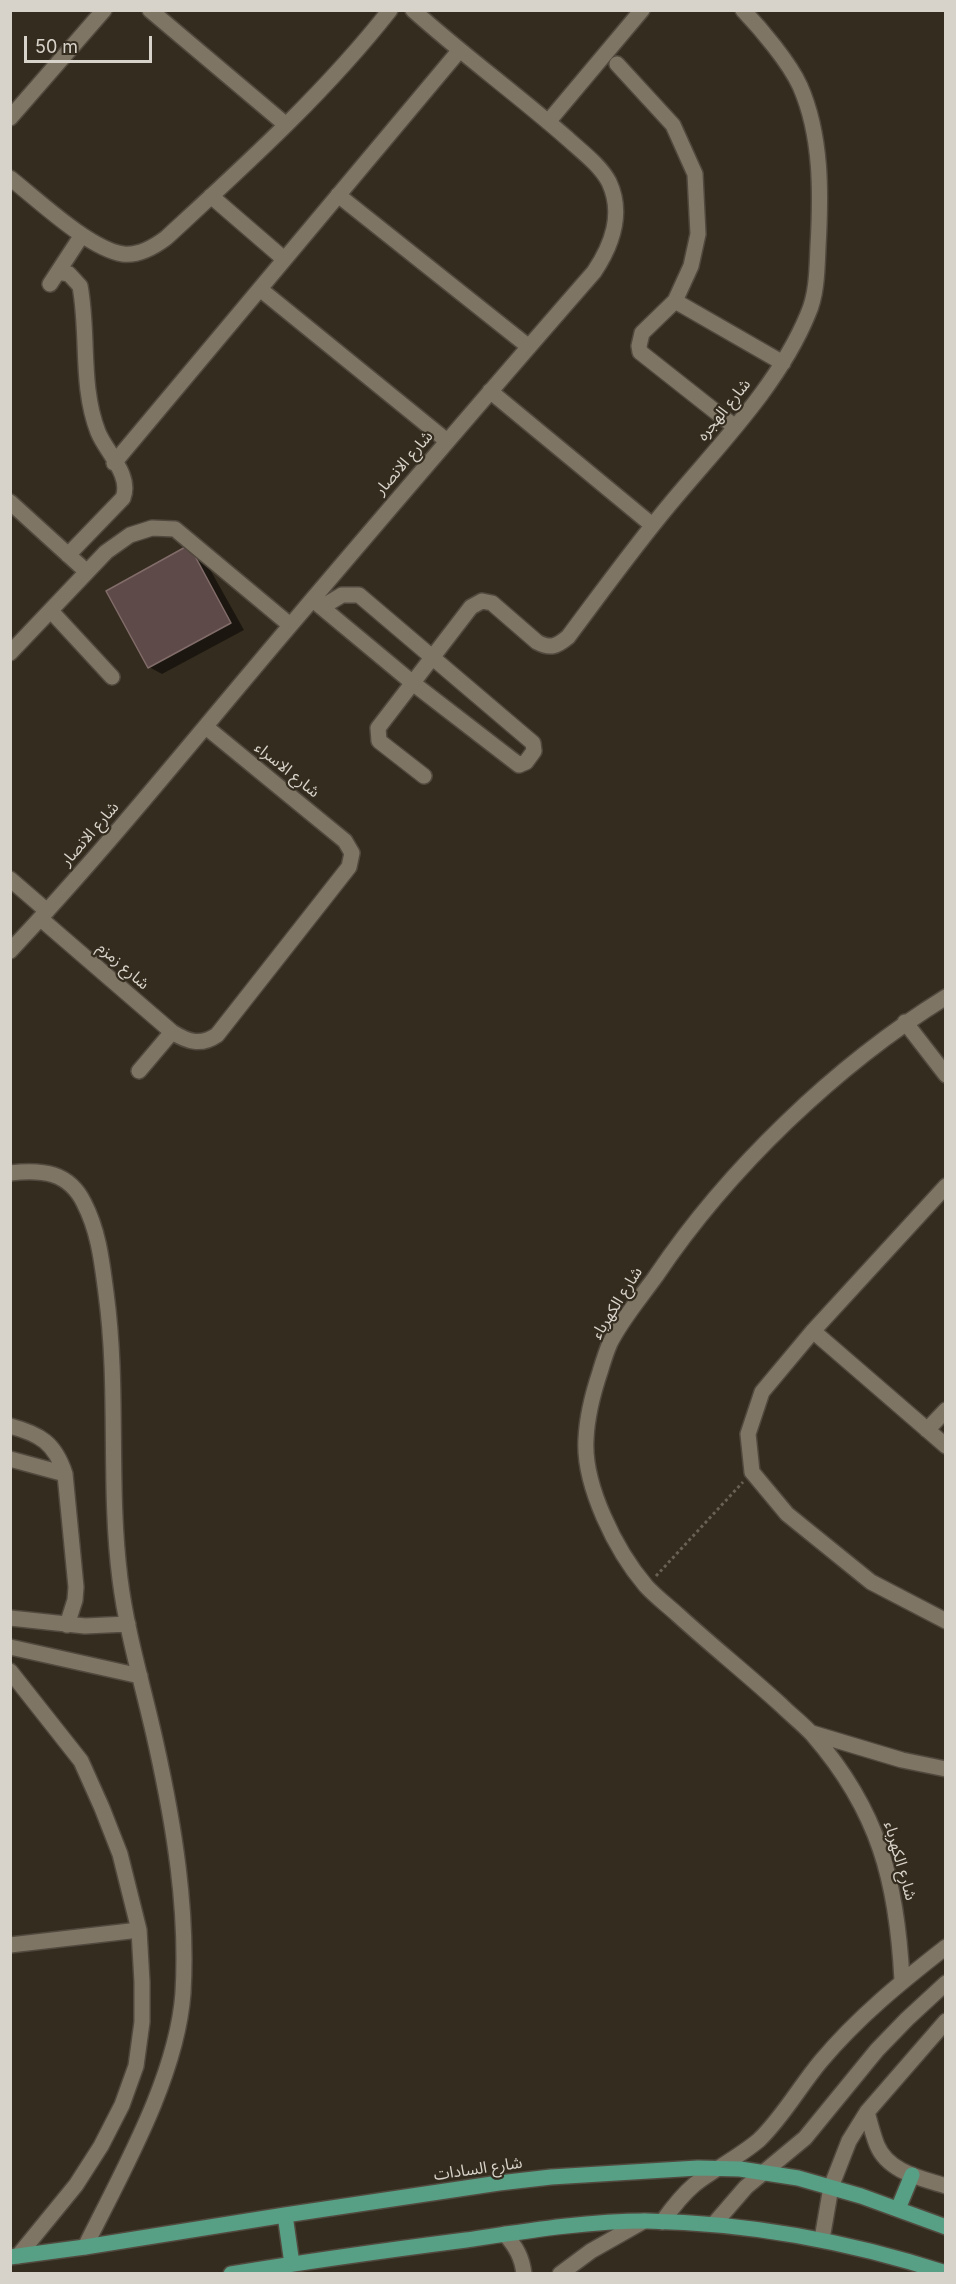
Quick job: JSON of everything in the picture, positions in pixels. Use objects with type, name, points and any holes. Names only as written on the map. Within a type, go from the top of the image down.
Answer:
[{"type":"main road","name":"شارع السادات","points":[[14,2256],[551,2177],[721,2168],[764,2172],[831,2187],[945,2227]]},
{"type":"main road","points":[[898,2209],[912,2175]]},
{"type":"main road","points":[[285,2215],[292,2264]]},
{"type":"main road","points":[[231,2274],[560,2226],[644,2221],[714,2224],[822,2239],[864,2248],[945,2273]]},
{"type":"street","points":[[10,118],[104,10]]},
{"type":"street","points":[[150,10],[285,124]]},
{"type":"street","points":[[10,178],[82,235],[108,249],[123,254],[152,248],[211,196],[348,62],[390,10]]},
{"type":"street","name":"شارع الانصار","points":[[10,951],[206,728],[290,625],[317,603],[447,441],[594,272],[605,256],[613,237],[616,219],[612,192],[600,168],[413,10]]},
{"type":"street","name":"شارع الهجره","points":[[431,657],[471,607],[482,602],[492,603],[537,642],[546,647],[558,645],[568,638],[652,525],[735,427],[783,363],[809,313],[817,278],[819,173],[813,129],[800,86],[778,52],[743,10]]},
{"type":"street","points":[[548,122],[636,12]]},
{"type":"street","points":[[114,462],[459,51]]},
{"type":"street","points":[[617,64],[673,125],[695,174],[699,234],[691,266],[675,301],[642,333],[640,352],[735,427]]},
{"type":"street","points":[[338,195],[529,347]]},
{"type":"street","points":[[211,196],[284,260]]},
{"type":"street","points":[[68,555],[123,498],[125,485],[123,477],[98,432],[89,403],[80,286],[69,274],[54,278],[82,235]]},
{"type":"street","points":[[260,289],[447,441]]},
{"type":"street","points":[[675,301],[783,363]]},
{"type":"street","points":[[490,391],[652,525]]},
{"type":"street","points":[[10,502],[87,572]]},
{"type":"street","points":[[10,653],[106,552],[130,535],[152,528],[175,530],[290,625]]},
{"type":"street","points":[[342,595],[359,595],[533,743],[534,751],[526,762],[519,765],[414,684],[317,603],[342,595]]},
{"type":"street","points":[[51,611],[112,676]]},
{"type":"street","points":[[424,776],[380,741],[378,728],[414,684],[431,657]]},
{"type":"street","name":"شارع الاسراء","points":[[178,1035],[198,1042],[209,1041],[217,1035],[349,867],[352,853],[345,841],[206,728]]},
{"type":"street","name":"شارع زمزم","points":[[10,879],[44,915],[178,1035]]},
{"type":"street","name":"شارع الكهرباء","points":[[903,1980],[900,1935],[892,1888],[873,1826],[851,1787],[812,1733],[646,1586],[623,1555],[601,1514],[589,1470],[585,1441],[592,1393],[610,1343],[669,1256],[716,1198],[759,1150],[828,1084],[905,1022],[945,997]]},
{"type":"street","points":[[905,1022],[945,1075]]},
{"type":"street","points":[[139,1071],[178,1035]]},
{"type":"street","points":[[10,1173],[45,1171],[59,1176],[72,1185],[83,1201],[94,1226],[109,1313],[120,1579],[128,1624],[157,1746],[179,1867],[183,1916],[183,1994],[179,2022],[161,2083],[139,2136],[85,2247]]},
{"type":"street","points":[[945,1186],[813,1331],[762,1392],[748,1434],[752,1472],[788,1514],[871,1582],[945,1621]]},
{"type":"street","points":[[813,1331],[945,1446]]},
{"type":"street","points":[[927,1430],[945,1410]]},
{"type":"street","points":[[10,1426],[29,1431],[42,1438],[60,1460],[65,1474],[76,1587],[74,1606],[67,1625]]},
{"type":"street","points":[[10,1459],[65,1474]]},
{"type":"street","points":[[10,1618],[67,1625],[128,1624]]},
{"type":"street","points":[[10,1647],[140,1676]]},
{"type":"street","points":[[10,1671],[81,1761],[120,1854],[139,1930],[142,2022],[136,2066],[122,2105],[101,2146],[76,2185],[14,2256]]},
{"type":"street","name":"شارع الكهرباء","points":[[812,1733],[902,1760],[945,1769]]},
{"type":"street","points":[[10,1945],[139,1930]]},
{"type":"street","points":[[662,2222],[671,2208],[688,2191],[742,2154],[760,2138],[841,2039],[903,1980],[945,1947]]},
{"type":"street","points":[[714,2224],[734,2199],[805,2138],[878,2050],[945,1983]]},
{"type":"street","points":[[822,2239],[831,2187],[845,2148],[867,2112],[945,2021]]},
{"type":"street","points":[[867,2112],[878,2147],[890,2163],[912,2175],[945,2186]]},
{"type":"street","points":[[560,2274],[591,2251],[644,2221]]},
{"type":"street","points":[[505,2234],[516,2246],[524,2274]]},
{"type":"path","points":[[646,1586],[752,1472]]},
{"type":"building","points":[[189,545],[231,623],[148,668],[106,591]]}]
